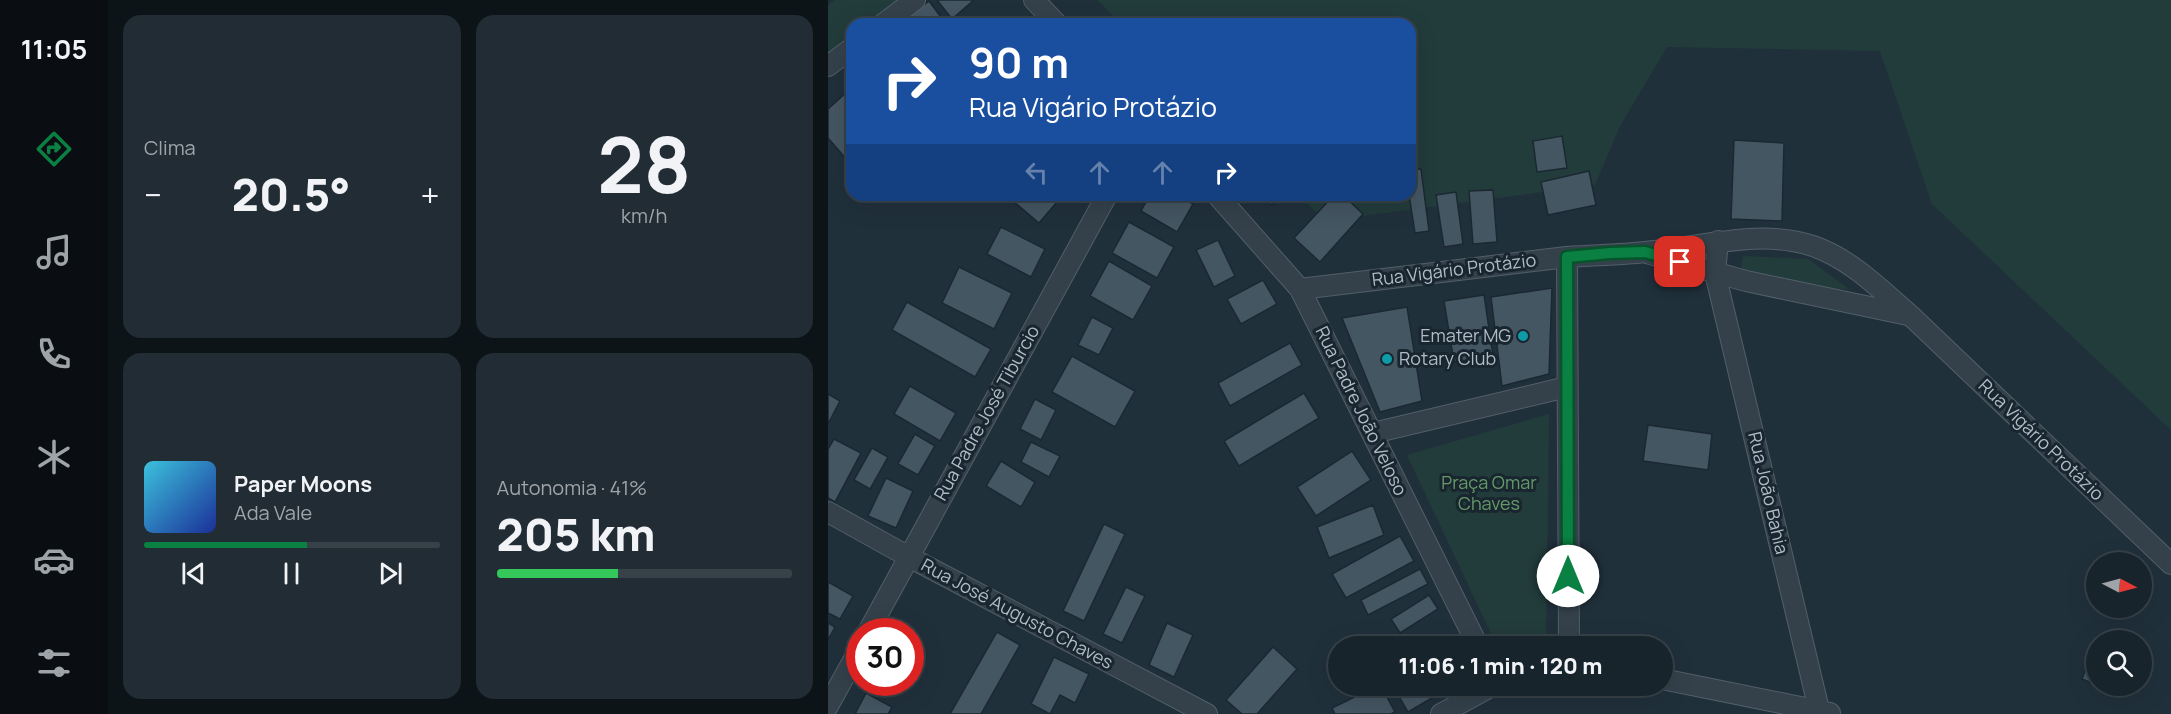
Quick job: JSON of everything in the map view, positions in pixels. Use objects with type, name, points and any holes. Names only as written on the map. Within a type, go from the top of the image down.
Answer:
[{"type":"street","points":[[891,18],[915,0]]},
{"type":"street","points":[[1034,0],[1052,18]]},
{"type":"street","points":[[828,66],[846,52]]},
{"type":"street","name":"Rua Padre José Tiburcio","points":[[876,618],[1104,201]]},
{"type":"street","name":"Rua Padre João Veloso","points":[[1222,201],[1300,289],[1473,636]]},
{"type":"street","name":"Rua Vigário Protázio","points":[[1300,289],[1567,257],[1645,252],[1718,241],[1779,240],[1813,246],[1844,262],[1870,280],[1910,315],[2171,564]]},
{"type":"street","name":"Rua João Bahia","points":[[1718,241],[1715,273],[1824,713]]},
{"type":"street","name":"Rua Vigário Protázio","points":[[1645,252],[1715,273],[1910,315]]},
{"type":"street","points":[[1567,257],[1569,636]]},
{"type":"street","points":[[1373,433],[1567,387]]},
{"type":"street","name":"Rua José Augusto Chaves","points":[[828,512],[1207,714]]},
{"type":"street","points":[[828,706],[846,673]]},
{"type":"street","points":[[1673,681],[1824,713]]},
{"type":"street","points":[[1441,714],[1474,696]]},
{"type":"green space","points":[[835,0],[898,0],[875,18],[846,18],[846,40],[828,54],[828,5]]},
{"type":"green space","points":[[1097,0],[2171,0],[2171,430],[1932,204],[1880,51],[1667,47],[1620,126],[1595,185],[1325,221],[1304,201],[1416,201],[1416,18],[1116,18]]},
{"type":"green space","points":[[1743,256],[1808,259],[1850,290],[1807,286],[1740,272]]},
{"type":"green space","name":"Praça Omar Chaves","points":[[1549,414],[1546,636],[1492,636],[1407,455]]},
{"type":"building","points":[[937,0],[974,0],[953,18]]},
{"type":"building","points":[[929,1],[942,18],[907,18]]},
{"type":"building","points":[[846,93],[846,159],[828,138],[828,109]]},
{"type":"building","points":[[1562,136],[1567,168],[1537,172],[1533,141]]},
{"type":"building","points":[[1734,140],[1784,143],[1782,221],[1731,219]]},
{"type":"building","points":[[1416,169],[1421,169],[1429,231],[1415,233],[1410,201],[1416,201]]},
{"type":"building","points":[[1589,171],[1596,205],[1548,215],[1541,182]]},
{"type":"building","points":[[1493,190],[1497,242],[1473,244],[1469,191]]},
{"type":"building","points":[[1456,192],[1463,244],[1444,247],[1436,195]]},
{"type":"building","points":[[1013,201],[1058,201],[1039,223]]},
{"type":"building","points":[[1147,201],[1188,201],[1193,204],[1177,232],[1141,211]]},
{"type":"building","points":[[1328,201],[1349,201],[1363,214],[1320,262],[1294,238]]},
{"type":"building","points":[[1129,222],[1174,247],[1157,278],[1112,253]]},
{"type":"building","points":[[1001,227],[1045,249],[1031,277],[987,254]]},
{"type":"building","points":[[1218,240],[1235,276],[1214,287],[1196,250]]},
{"type":"building","points":[[1109,261],[1152,286],[1133,320],[1090,296]]},
{"type":"building","points":[[959,267],[1012,293],[994,329],[942,303]]},
{"type":"building","points":[[1263,280],[1277,304],[1241,324],[1227,299]]},
{"type":"building","name":"Emater MG","points":[[1552,288],[1549,374],[1502,386],[1491,297]]},
{"type":"building","points":[[1484,295],[1493,356],[1454,362],[1444,301]]},
{"type":"building","points":[[907,302],[991,349],[975,377],[892,330]]},
{"type":"building","name":"Rotary Club","points":[[1407,307],[1422,401],[1380,412],[1342,318]]},
{"type":"building","points":[[1092,317],[1113,328],[1099,355],[1078,345]]},
{"type":"building","points":[[1290,343],[1302,365],[1230,406],[1218,383]]},
{"type":"building","points":[[1072,356],[1135,391],[1115,427],[1052,392]]},
{"type":"building","points":[[910,386],[956,413],[940,441],[894,414]]},
{"type":"building","points":[[1304,393],[1319,418],[1239,466],[1224,441]]},
{"type":"building","points":[[828,394],[840,401],[828,424]]},
{"type":"building","points":[[1035,399],[1056,410],[1041,440],[1020,429]]},
{"type":"building","points":[[1648,425],[1712,434],[1708,470],[1643,461]]},
{"type":"building","points":[[915,434],[935,446],[918,475],[898,464]]},
{"type":"building","points":[[834,439],[861,453],[835,502],[828,498],[828,449]]},
{"type":"building","points":[[1031,442],[1060,456],[1049,477],[1021,462]]},
{"type":"building","points":[[872,448],[888,457],[870,489],[854,480]]},
{"type":"building","points":[[1352,451],[1371,480],[1316,516],[1297,487]]},
{"type":"building","points":[[1001,461],[1035,482],[1021,507],[986,486]]},
{"type":"building","points":[[886,478],[913,491],[896,528],[868,516]]},
{"type":"building","points":[[1373,505],[1384,535],[1329,558],[1317,527]]},
{"type":"building","points":[[1104,524],[1125,534],[1084,621],[1063,611]]},
{"type":"building","points":[[1400,536],[1414,561],[1346,598],[1332,574]]},
{"type":"building","points":[[1420,569],[1428,584],[1368,615],[1361,600]]},
{"type":"building","points":[[828,582],[853,596],[840,619],[828,613]]},
{"type":"building","points":[[1126,587],[1145,596],[1122,643],[1103,634]]},
{"type":"building","points":[[1429,595],[1438,609],[1400,633],[1391,619]]},
{"type":"building","points":[[828,623],[835,627],[828,640]]},
{"type":"building","points":[[1167,623],[1193,635],[1174,677],[1149,665]]},
{"type":"building","points":[[997,632],[1020,645],[981,714],[950,714]]},
{"type":"building","points":[[1273,647],[1297,669],[1257,714],[1242,714],[1226,700]]},
{"type":"building","points":[[1054,657],[1089,674],[1075,703],[1060,695],[1050,714],[1031,704]]},
{"type":"building","points":[[2086,669],[2086,681],[2082,679]]},
{"type":"building","points":[[864,696],[872,696],[892,707],[888,714],[855,714]]},
{"type":"building","points":[[1357,696],[1386,696],[1395,712],[1391,714],[1335,714],[1332,708]]},
{"type":"building","points":[[1399,696],[1435,696],[1408,712]]},
{"type":"place","name":"Emater MG","points":[[1523,336]]},
{"type":"place","name":"Rotary Club","points":[[1387,359]]},
{"type":"route","points":[[1568,576],[1567,257],[1645,252],[1680,262]]}]
